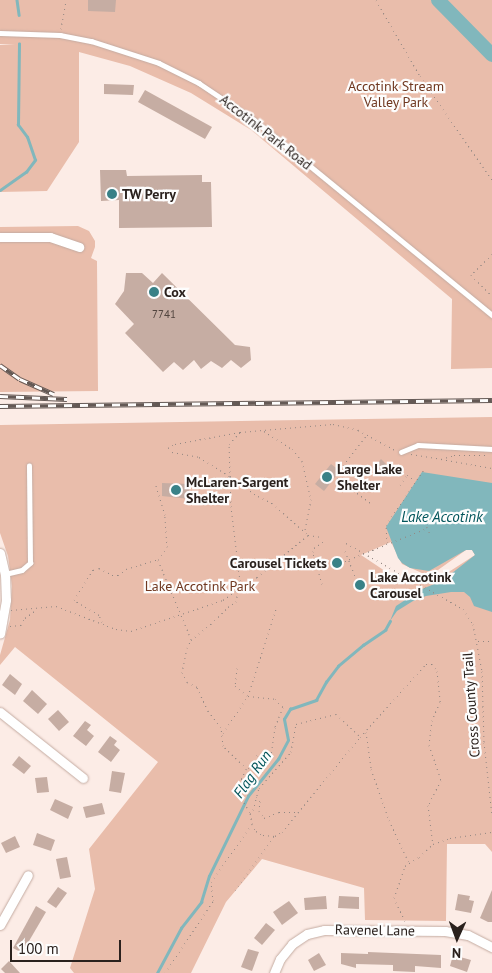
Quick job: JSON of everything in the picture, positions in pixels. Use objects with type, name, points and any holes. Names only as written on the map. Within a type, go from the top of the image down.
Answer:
[{"type":"street","points":[[0,238],[50,237],[79,247]]},
{"type":"street","points":[[0,553],[5,574],[5,609],[1,630]]},
{"type":"street","points":[[0,712],[82,778]]},
{"type":"street","points":[[0,925],[28,875]]},
{"type":"street","name":"Ravenel Lane","points":[[274,973],[280,959],[292,944],[316,931],[461,933],[476,937],[492,947]]},
{"type":"lane","name":"Accotink Park Road","points":[[0,33],[60,35],[99,44],[159,63],[217,94],[254,120],[492,315]]},
{"type":"lane","points":[[401,452],[418,445],[492,449]]},
{"type":"lane","points":[[5,574],[22,570],[30,563],[29,466]]},
{"type":"path","points":[[60,35],[66,0]]},
{"type":"path","points":[[376,0],[420,76],[492,180]]},
{"type":"path","points":[[492,254],[471,275],[492,296]]},
{"type":"path","points":[[168,448],[175,444],[240,432],[333,424],[358,430],[401,452]]},
{"type":"path","points":[[264,431],[292,449],[302,461],[311,499],[305,532]]},
{"type":"path","points":[[240,432],[229,444],[239,589],[236,602],[191,640],[187,648],[182,674],[187,682],[197,687],[201,693],[202,700],[221,727],[223,746],[247,768]]},
{"type":"path","points":[[340,469],[367,435]]},
{"type":"path","points":[[172,452],[199,457],[286,513],[308,535],[322,537]]},
{"type":"path","points":[[409,454],[492,468]]},
{"type":"path","points":[[441,459],[454,455],[492,456]]},
{"type":"path","points":[[387,544],[386,525],[425,468]]},
{"type":"path","points":[[400,486],[407,475],[416,481]]},
{"type":"path","points":[[337,478],[372,504]]},
{"type":"path","points":[[102,622],[99,615],[74,600],[92,570],[99,568],[112,575],[118,575],[126,569],[158,559],[166,547],[167,538],[165,515],[155,483]]},
{"type":"path","points":[[421,513],[430,534]]},
{"type":"path","points":[[340,563],[427,528]]},
{"type":"path","points":[[1,630],[21,625],[26,618],[44,606],[56,606],[102,622],[116,629],[132,631],[181,616],[212,604],[239,589],[308,535]]},
{"type":"path","points":[[322,584],[313,552],[314,548],[323,542]]},
{"type":"path","name":"Cross County Trail","points":[[346,543],[362,554],[463,609],[472,624],[482,671],[484,742],[492,816]]},
{"type":"path","points":[[345,551],[356,578]]},
{"type":"path","points":[[158,559],[191,640]]},
{"type":"path","points":[[5,609],[37,609]]},
{"type":"path","points":[[222,734],[248,696],[276,609]]},
{"type":"path","points":[[477,641],[492,641]]},
{"type":"path","points":[[235,890],[275,836],[282,832],[360,737],[426,664],[432,664],[437,671],[440,702],[432,720],[429,745],[441,780],[428,805],[433,844]]},
{"type":"path","points":[[237,668],[235,686],[248,696],[275,699],[283,707],[275,727],[271,754],[257,755],[254,766],[247,768],[238,786],[239,794],[247,804],[252,824],[256,831],[263,835],[275,836]]},
{"type":"path","points":[[250,812],[253,810],[259,788],[292,752],[296,724],[336,714],[360,737]]},
{"type":"path","points":[[366,732],[371,769],[389,820],[410,864]]},
{"type":"path","points":[[256,796],[260,801],[259,812],[264,818],[279,812],[299,812]]},
{"type":"path","points":[[165,973],[213,901],[211,882],[252,824]]},
{"type":"path","points":[[407,931],[406,922],[394,898],[405,866],[410,864],[433,844],[450,838],[492,832]]},
{"type":"green space","name":"Accotink Stream Valley Park","points":[[0,0],[492,0],[492,368],[451,369],[452,299],[251,130],[191,93],[130,66],[79,52],[79,142],[47,191],[0,192],[0,45],[15,44],[0,44]]},
{"type":"green space","points":[[78,226],[89,231],[95,241],[91,258],[97,261],[98,391],[0,392],[0,227]]},
{"type":"green space","name":"Lake Accotink Park","points":[[492,417],[492,852],[485,844],[447,844],[446,921],[365,920],[364,888],[262,859],[226,902],[191,973],[74,973],[70,968],[95,889],[89,849],[158,762],[15,647],[0,665],[0,655],[10,620],[12,586],[8,556],[0,533],[0,425]],"holes":[[[391,542],[402,564],[424,574],[438,570],[466,550],[472,550],[475,555],[444,575],[431,579],[416,579],[409,583],[385,571],[361,555]]]},
{"type":"water","name":"Lake Accotink","points":[[422,472],[492,483],[492,612],[474,606],[470,597],[464,592],[451,592],[426,596],[413,601],[397,611],[390,621],[396,606],[422,589],[442,581],[475,555],[472,550],[466,550],[429,571],[410,568],[398,558],[386,527]]},
{"type":"building","points":[[88,0],[116,0],[115,12],[88,11]]},
{"type":"building","points":[[104,84],[134,85],[133,95],[104,94]]},
{"type":"building","points":[[145,90],[212,127],[205,139],[138,102]]},
{"type":"building","points":[[100,170],[126,170],[127,176],[202,175],[202,182],[211,182],[212,227],[119,228],[119,200],[101,201]]},
{"type":"building","points":[[126,273],[142,273],[153,283],[162,273],[235,345],[250,347],[251,360],[241,368],[231,360],[222,368],[211,361],[201,369],[194,360],[183,370],[174,362],[163,372],[125,333],[134,324],[115,304],[124,291]]},
{"type":"building","points":[[381,459],[389,467],[383,473],[376,465]]},
{"type":"building","name":"Large Lake Shelter","points":[[331,464],[340,471],[324,491],[315,484]]},
{"type":"building","name":"McLaren-Sargent Shelter","points":[[162,483],[190,484],[189,499],[162,496]]},
{"type":"building","points":[[10,674],[22,684],[15,695],[2,685]]},
{"type":"building","points":[[32,690],[47,704],[38,714],[23,701]]},
{"type":"building","points":[[58,710],[69,722],[59,731],[48,719]]},
{"type":"building","points":[[85,721],[91,725],[87,730],[94,736],[86,746],[73,736]]},
{"type":"building","points":[[110,736],[117,741],[114,745],[120,750],[111,762],[98,752]]},
{"type":"building","points":[[19,756],[31,766],[24,774],[12,765]]},
{"type":"building","points":[[112,771],[125,773],[121,793],[109,791]]},
{"type":"building","points":[[47,777],[49,792],[37,793],[35,778]]},
{"type":"building","points":[[55,799],[73,807],[68,819],[50,810]]},
{"type":"building","points":[[102,803],[105,814],[86,818],[83,807]]},
{"type":"building","points":[[37,833],[55,840],[51,851],[33,845]]},
{"type":"building","points":[[15,836],[20,847],[6,853],[1,843]]},
{"type":"building","points":[[67,857],[71,877],[60,879],[56,859]]},
{"type":"building","points":[[58,887],[67,893],[56,908],[47,902]]},
{"type":"building","points":[[492,890],[492,922],[488,922],[480,918]]},
{"type":"building","points":[[458,894],[470,896],[469,900],[474,901],[471,913],[455,910]]},
{"type":"building","points":[[326,896],[327,909],[305,910],[304,898]]},
{"type":"building","points":[[339,896],[359,897],[359,909],[338,908]]},
{"type":"building","points":[[289,901],[298,913],[282,925],[273,912]]},
{"type":"building","points":[[36,906],[46,912],[22,953],[13,948]]},
{"type":"building","points":[[266,923],[275,930],[262,945],[254,938]]},
{"type":"building","points":[[248,949],[259,952],[252,971],[241,967]]},
{"type":"building","points":[[368,952],[441,955],[441,968],[415,966],[415,972],[393,971],[393,965],[356,964],[356,968],[341,964],[341,953],[368,954]]},
{"type":"building","points":[[319,953],[326,965],[314,971],[308,960]]},
{"type":"building","points":[[453,955],[471,960],[467,972],[450,966]]},
{"type":"building","points":[[9,961],[20,973],[5,973],[1,969]]},
{"type":"waterway","points":[[17,0],[19,15]]},
{"type":"waterway","points":[[438,0],[492,55]]},
{"type":"waterway","points":[[0,190],[26,172],[35,160],[27,137],[18,125],[19,44]]},
{"type":"waterway","name":"Flag Run","points":[[157,973],[181,928],[201,902],[209,876],[248,796],[278,759],[288,740],[284,719],[290,709],[316,700],[338,666],[385,630],[390,621]]},
{"type":"railway","points":[[0,365],[20,379],[54,394]]},
{"type":"railway","points":[[0,396],[67,399]]},
{"type":"railway","points":[[0,406],[492,400]]},
{"type":"place","name":"TW Perry","points":[[112,194]]},
{"type":"place","name":"Cox","points":[[154,292]]},
{"type":"place","name":"Large Lake Shelter","points":[[327,477]]},
{"type":"place","name":"McLaren-Sargent Shelter","points":[[176,490]]},
{"type":"place","name":"Carousel Tickets","points":[[337,563]]},
{"type":"place","name":"Lake Accotink Carousel","points":[[360,585]]}]
